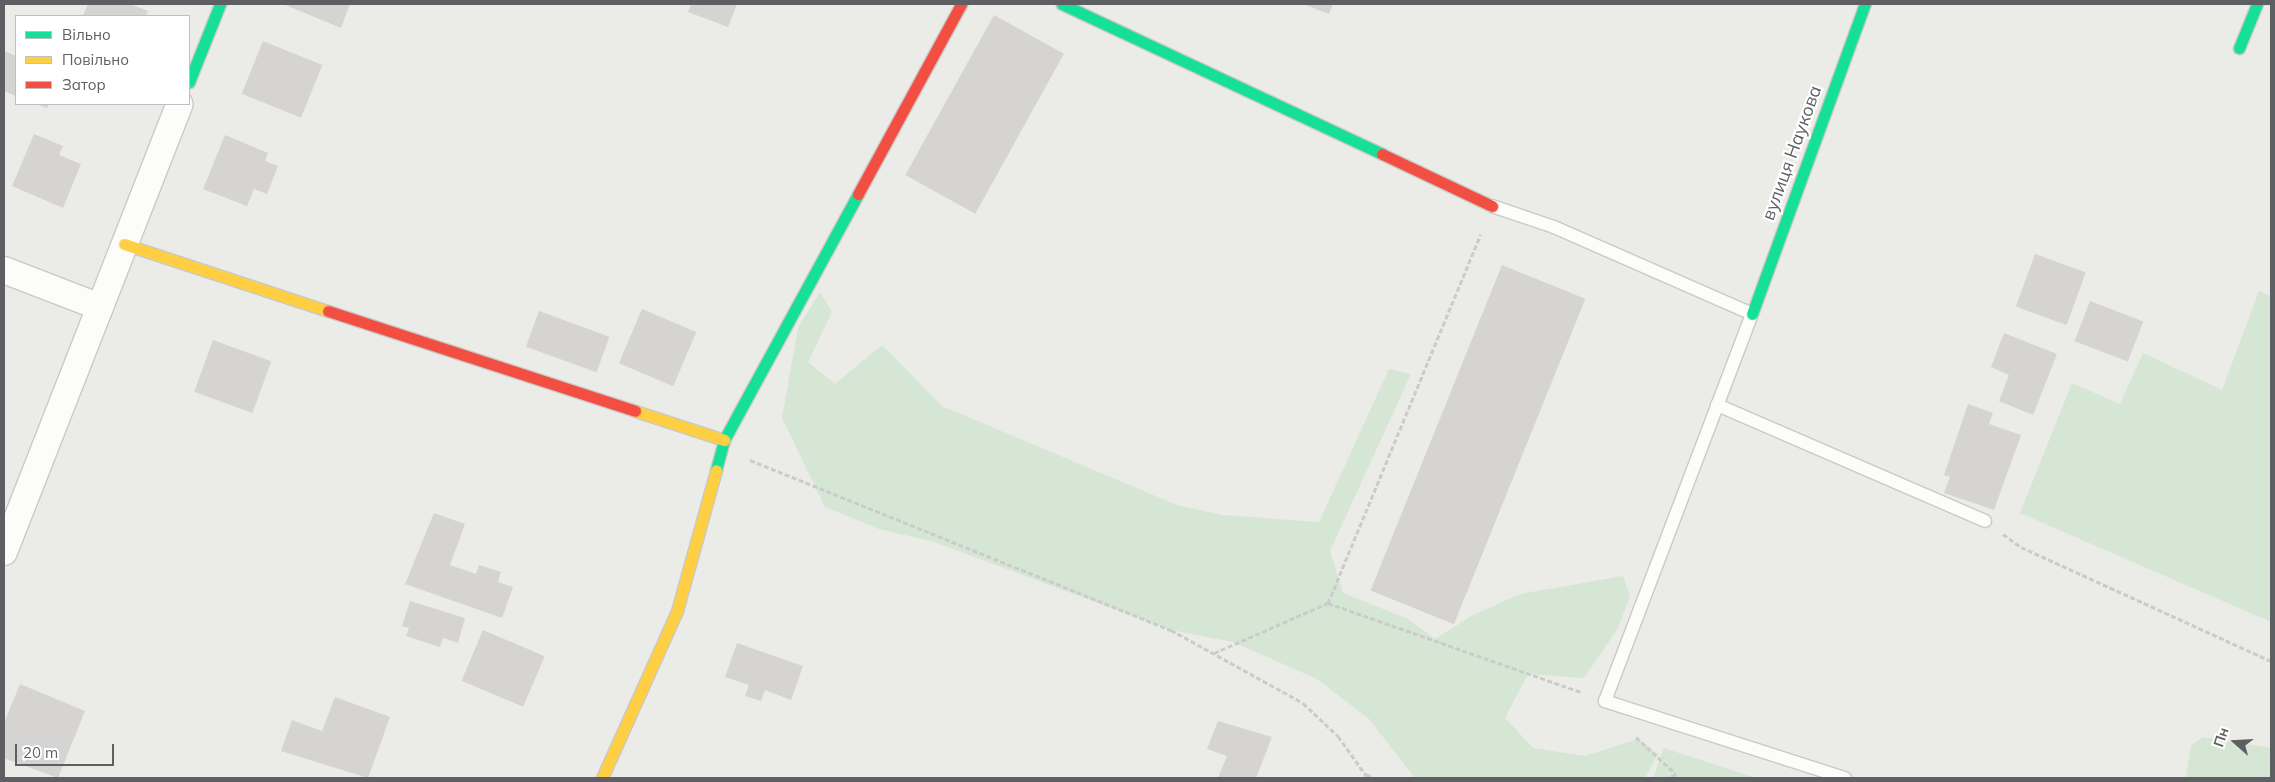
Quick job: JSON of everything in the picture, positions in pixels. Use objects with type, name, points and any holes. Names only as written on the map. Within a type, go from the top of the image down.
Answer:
[{"type":"street","points":[[190,79],[220,4]]},
{"type":"street","points":[[602,778],[677,611],[724,440],[961,4]]},
{"type":"street","points":[[1062,4],[1492,206]]},
{"type":"street","name":"вулиця Наукова","points":[[1752,314],[1865,4]]},
{"type":"street","points":[[2239,48],[2257,4]]},
{"type":"street","points":[[4,552],[180,105]]},
{"type":"street","points":[[124,244],[724,440]]},
{"type":"street","points":[[4,270],[100,307]]},
{"type":"lane","points":[[1492,206],[1554,228],[1752,314],[1605,701],[1845,778]]},
{"type":"lane","points":[[1717,405],[1985,522]]},
{"type":"path","points":[[1328,603],[1492,206]]},
{"type":"path","points":[[724,440],[747,459],[1171,630],[1303,703],[1338,736],[1368,778]]},
{"type":"path","points":[[1985,522],[2021,546],[2271,661]]},
{"type":"path","points":[[1214,653],[1328,603],[1605,701]]},
{"type":"path","points":[[1635,710],[1631,733],[1676,774],[1668,778]]},
{"type":"path","points":[[1364,774],[1374,778]]},
{"type":"green space","points":[[2259,291],[2271,296],[2271,622],[2020,513],[2072,383],[2120,404],[2143,353],[2222,390]]},
{"type":"green space","points":[[820,292],[832,312],[808,362],[835,384],[882,345],[942,406],[1177,505],[1223,515],[1319,522],[1389,369],[1411,374],[1330,551],[1343,593],[1408,619],[1435,639],[1473,615],[1520,594],[1623,576],[1630,596],[1618,628],[1584,678],[1528,674],[1505,718],[1533,748],[1585,756],[1638,739],[1658,754],[1645,778],[1415,778],[1369,719],[1317,679],[1233,642],[1171,630],[931,541],[879,529],[825,507],[782,418],[798,328]]},
{"type":"green space","points":[[2203,737],[2271,748],[2271,778],[2186,778],[2191,745]]},
{"type":"green space","points":[[1664,748],[1756,778],[1653,778]]},
{"type":"building","points":[[88,4],[130,4],[148,11],[146,15],[83,15]]},
{"type":"building","points":[[283,4],[350,4],[341,28]]},
{"type":"building","points":[[691,4],[737,4],[728,27],[688,12]]},
{"type":"building","points":[[1303,4],[1333,4],[1329,14]]},
{"type":"building","points":[[994,15],[1064,54],[975,214],[905,175]]},
{"type":"building","points":[[263,41],[322,65],[301,118],[242,94]]},
{"type":"building","points":[[4,51],[15,56],[15,96],[4,91]]},
{"type":"building","points":[[34,134],[63,146],[59,155],[81,164],[63,208],[12,186]]},
{"type":"building","points":[[225,135],[268,153],[265,161],[278,166],[267,194],[254,189],[247,206],[203,189]]},
{"type":"building","points":[[2035,254],[2086,272],[2067,325],[2016,307]]},
{"type":"building","points":[[1502,265],[1585,299],[1454,624],[1371,590]]},
{"type":"building","points":[[2090,301],[2143,321],[2128,362],[2075,341]]},
{"type":"building","points":[[642,309],[696,332],[673,386],[619,363]]},
{"type":"building","points":[[539,311],[609,337],[596,372],[526,347]]},
{"type":"building","points":[[2004,333],[2057,354],[2033,415],[1999,401],[2009,375],[1991,367]]},
{"type":"building","points":[[213,340],[271,361],[252,413],[194,392]]},
{"type":"building","points":[[1968,404],[1993,413],[1989,424],[2021,435],[1994,510],[1944,493],[1950,477],[1944,475]]},
{"type":"building","points":[[434,513],[465,524],[450,565],[476,574],[479,565],[501,572],[498,582],[513,587],[502,618],[405,584]]},
{"type":"building","points":[[410,601],[465,618],[458,643],[443,638],[440,647],[406,636],[409,628],[402,626]]},
{"type":"building","points":[[483,630],[545,656],[523,707],[462,681]]},
{"type":"building","points":[[737,643],[803,666],[791,700],[765,690],[761,701],[745,696],[749,685],[725,677]]},
{"type":"building","points":[[20,684],[85,711],[58,778],[4,758],[4,723]]},
{"type":"building","points":[[335,697],[390,717],[368,778],[281,751],[292,720],[322,731]]},
{"type":"building","points":[[1218,721],[1272,737],[1256,778],[1218,778],[1227,756],[1207,749]]},
{"type":"traffic: fast","points":[[190,79],[220,4]]},
{"type":"traffic: fast","points":[[1062,4],[1382,154]]},
{"type":"traffic: fast","points":[[1752,314],[1865,4]]},
{"type":"traffic: fast","points":[[2239,48],[2257,4]]},
{"type":"traffic: fast","points":[[716,470],[724,440],[858,194]]},
{"type":"traffic: slow","points":[[124,244],[328,311]]},
{"type":"traffic: slow","points":[[635,411],[724,440]]},
{"type":"traffic: slow","points":[[602,778],[677,611],[716,470]]},
{"type":"traffic: jam","points":[[858,194],[961,4]]},
{"type":"traffic: jam","points":[[1382,154],[1492,206]]},
{"type":"traffic: jam","points":[[328,311],[635,411]]}]
